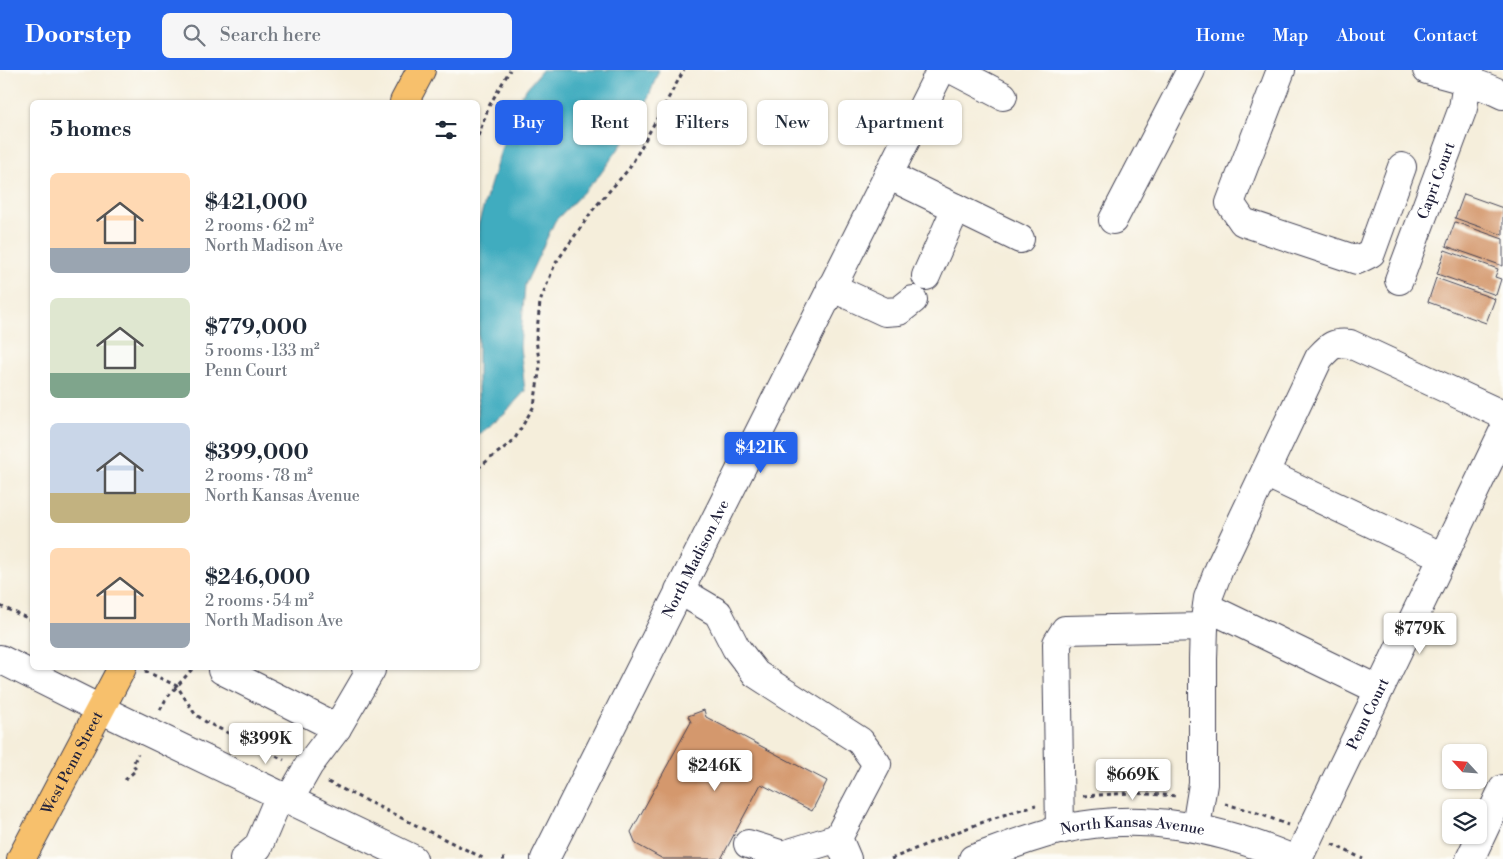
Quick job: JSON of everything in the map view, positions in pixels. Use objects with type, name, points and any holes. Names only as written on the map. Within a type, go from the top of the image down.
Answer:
[{"type":"main road","points":[[405,100],[421,70]]},
{"type":"main road","name":"West Penn Street","points":[[21,859],[121,670]]},
{"type":"street","name":"North Madison Ave","points":[[545,859],[941,70]]},
{"type":"street","points":[[954,70],[1003,96]]},
{"type":"street","points":[[1113,220],[1192,70]]},
{"type":"street","points":[[1281,70],[1230,203],[1244,222],[1357,260],[1371,253],[1402,167]]},
{"type":"street","points":[[1427,70],[1468,75],[1503,95]]},
{"type":"street","name":"Capri Court","points":[[1399,280],[1463,108],[1468,75]]},
{"type":"street","points":[[888,176],[1020,238]]},
{"type":"street","points":[[926,276],[956,208]]},
{"type":"street","points":[[831,286],[885,312],[899,311],[913,300]]},
{"type":"street","points":[[1196,827],[1203,784],[1202,659],[1208,598],[1318,358],[1329,347],[1338,343],[1350,344],[1503,416]]},
{"type":"street","name":"Penn Court","points":[[1298,859],[1503,432]]},
{"type":"street","points":[[1265,473],[1443,557]]},
{"type":"street","points":[[679,590],[718,613],[736,648],[756,674],[860,741],[877,764],[843,849],[783,855],[748,844]]},
{"type":"street","points":[[1060,830],[1057,643],[1065,630],[1206,617],[1379,690]]},
{"type":"street","points":[[0,659],[413,859]]},
{"type":"street","points":[[222,670],[337,728]]},
{"type":"street","points":[[244,859],[258,846],[284,798],[337,728],[371,670]]},
{"type":"street","points":[[1470,859],[1503,790]]},
{"type":"street","name":"North Kansas Avenue","points":[[973,859],[1027,839],[1060,830],[1098,824],[1130,822],[1166,823],[1196,827],[1258,844],[1293,859]]},
{"type":"path","points":[[480,131],[489,106],[510,70]]},
{"type":"path","points":[[480,466],[514,440],[534,406],[540,366],[536,340],[540,302],[555,264],[596,207],[629,169],[684,70]]},
{"type":"path","points":[[0,606],[30,619]]},
{"type":"path","points":[[177,686],[191,670]]},
{"type":"water","points":[[542,70],[659,70],[647,101],[573,100],[573,145],[621,145],[599,176],[555,221],[525,285],[520,347],[525,391],[506,412],[480,433],[480,218],[503,145],[563,145],[563,100],[517,100]]},
{"type":"building","points":[[1464,194],[1503,208],[1503,235],[1455,218]]},
{"type":"building","points":[[1455,222],[1503,239],[1503,266],[1446,246]]},
{"type":"building","points":[[1445,250],[1498,269],[1495,277],[1501,279],[1496,295],[1437,274]]},
{"type":"building","points":[[1436,278],[1495,299],[1486,323],[1428,302]]},
{"type":"building","points":[[704,710],[706,717],[827,781],[812,811],[761,784],[721,859],[663,859],[636,844],[631,832],[691,722],[688,716]]}]
